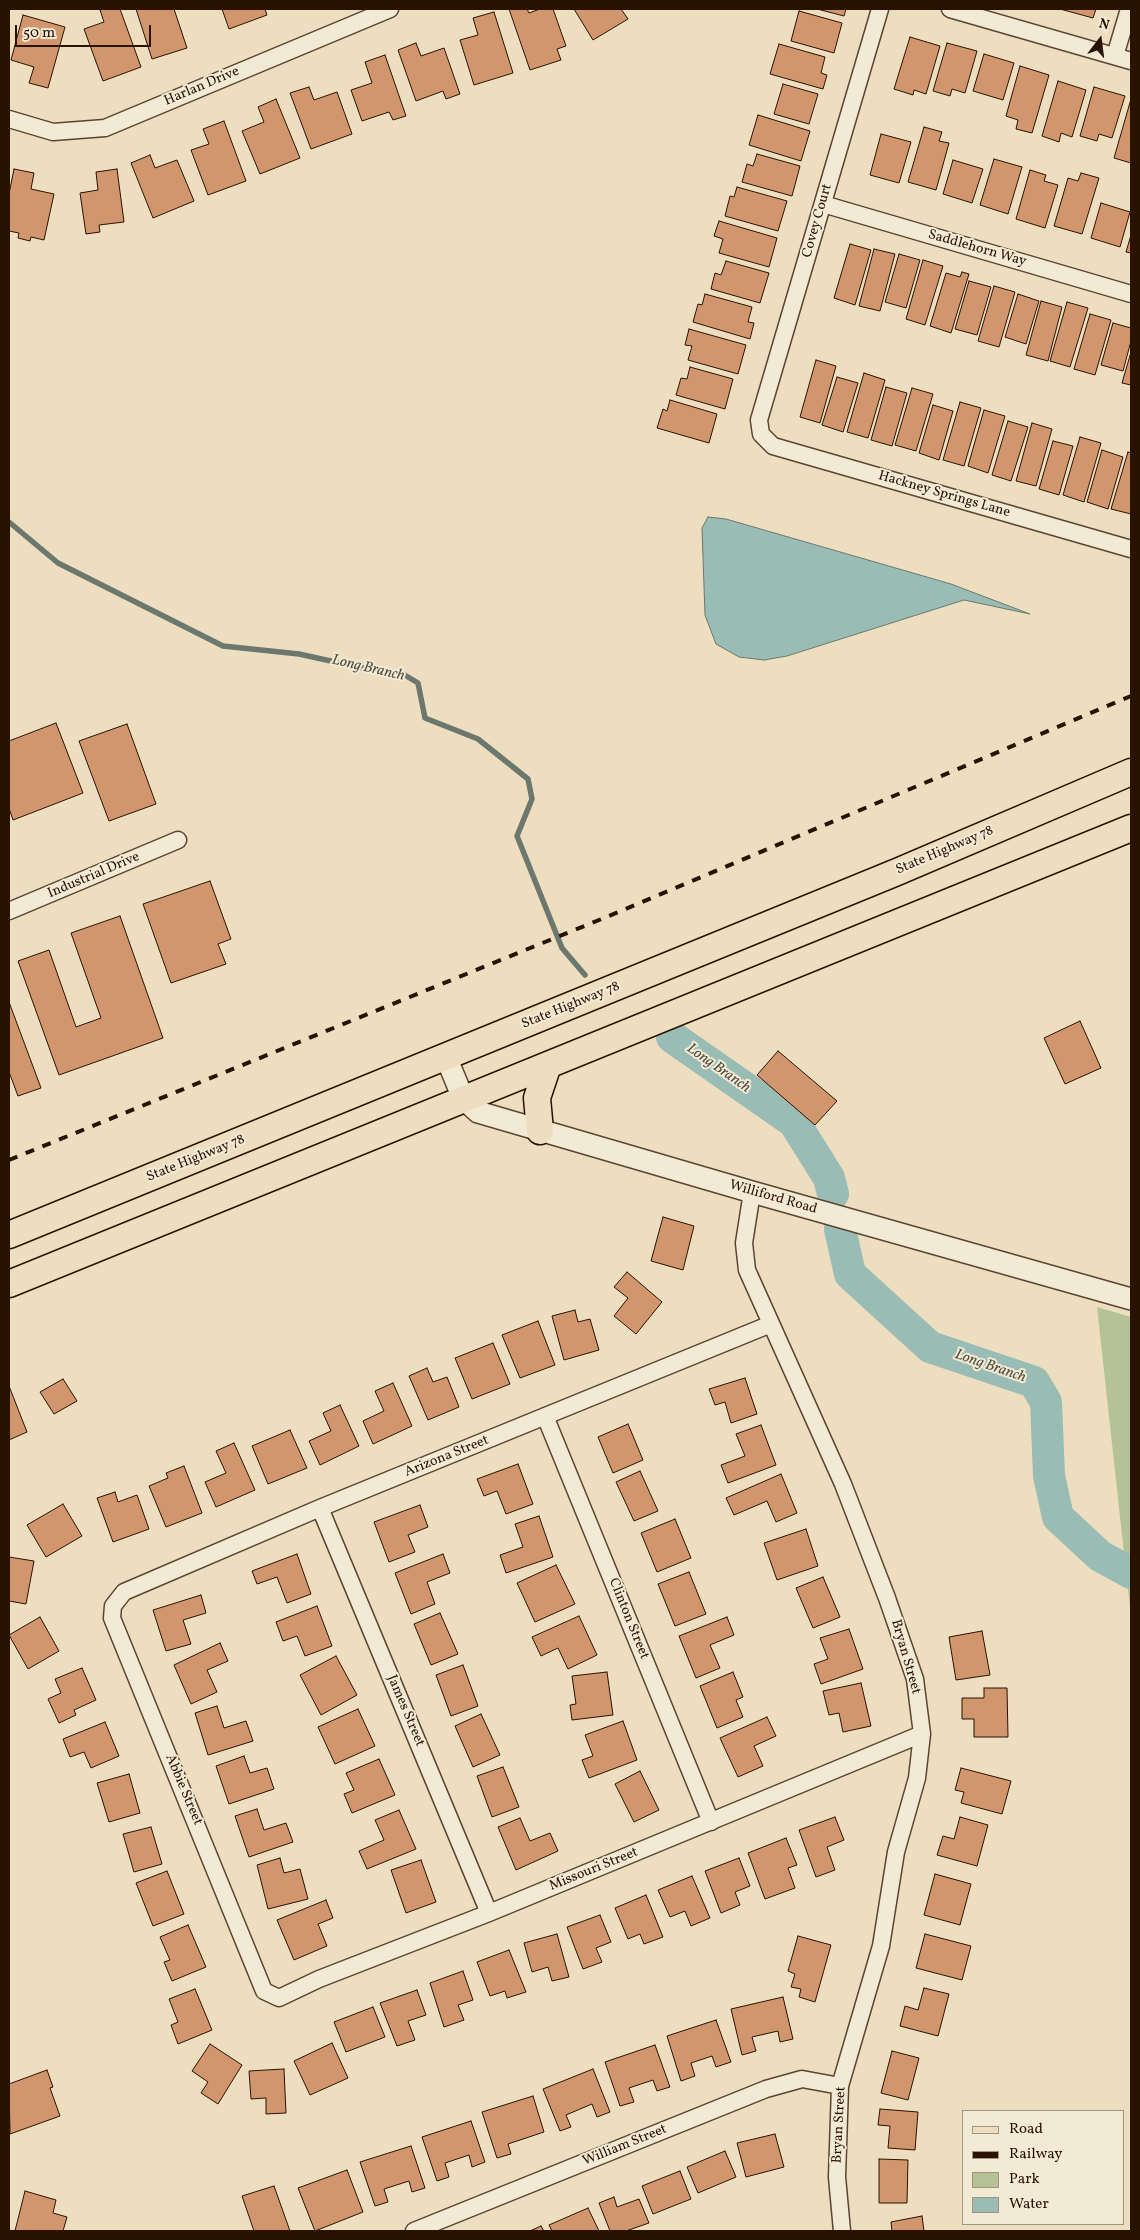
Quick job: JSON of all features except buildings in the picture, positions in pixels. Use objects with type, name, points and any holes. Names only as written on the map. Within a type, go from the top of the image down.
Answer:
[{"type":"main road","name":"State Highway 78","points":[[9,1235],[897,872],[1131,772]]},
{"type":"main road","points":[[9,1284],[1131,828]]},
{"type":"main road","points":[[540,1130],[536,1114],[537,1098],[548,1065]]},
{"type":"street","name":"Harlan Drive","points":[[9,120],[53,132],[105,128],[390,9]]},
{"type":"street","name":"Covey Court","points":[[761,434],[759,420],[880,9]]},
{"type":"street","points":[[950,9],[1131,61]]},
{"type":"street","points":[[1114,56],[1129,9]]},
{"type":"street","name":"Saddlehorn Way","points":[[823,204],[1131,294]]},
{"type":"street","name":"Hackney Springs Lane","points":[[761,434],[773,446],[1131,549]]},
{"type":"street","name":"Industrial Drive","points":[[9,911],[178,840]]},
{"type":"street","name":"Williford Road","points":[[446,1057],[463,1098],[478,1112],[1131,1299]]},
{"type":"street","name":"Bryan Street","points":[[752,1192],[744,1243],[747,1270],[843,1484],[887,1598],[914,1679],[922,1734],[917,1778],[896,1852],[881,1946],[840,2086],[837,2177],[842,2231]]},
{"type":"street","name":"Arizona Street","points":[[124,1592],[320,1508],[771,1324]]},
{"type":"street","name":"Clinton Street","points":[[545,1416],[711,1822]]},
{"type":"street","name":"James Street","points":[[320,1508],[489,1913]]},
{"type":"street","name":"Abbie Street","points":[[124,1592],[113,1606],[112,1618],[264,1991]]},
{"type":"street","name":"Missouri Street","points":[[264,1991],[279,1998],[320,1979],[489,1913],[922,1734]]},
{"type":"street","name":"William Street","points":[[414,2231],[766,2089],[802,2079],[840,2086]]},
{"type":"green space","points":[[1097,1307],[1131,1317],[1131,1617]]},
{"type":"water","points":[[708,517],[726,519],[951,584],[1030,614],[964,600],[787,656],[764,660],[739,657],[716,644],[705,615],[702,528]]},
{"type":"waterway","name":"Long Branch","points":[[9,522],[58,563],[223,646],[299,654],[390,674],[403,674],[418,683],[425,718],[478,739],[528,779],[532,799],[517,836],[562,948],[585,975]]},
{"type":"waterway","name":"Long Branch","points":[[672,1037],[794,1122],[829,1178],[833,1194]]},
{"type":"waterway","name":"Long Branch","points":[[840,1229],[850,1274],[930,1347],[1034,1382],[1046,1402],[1049,1476],[1058,1517],[1100,1556],[1131,1573]]},
{"type":"railway","points":[[9,1160],[604,918],[1131,696]]}]
